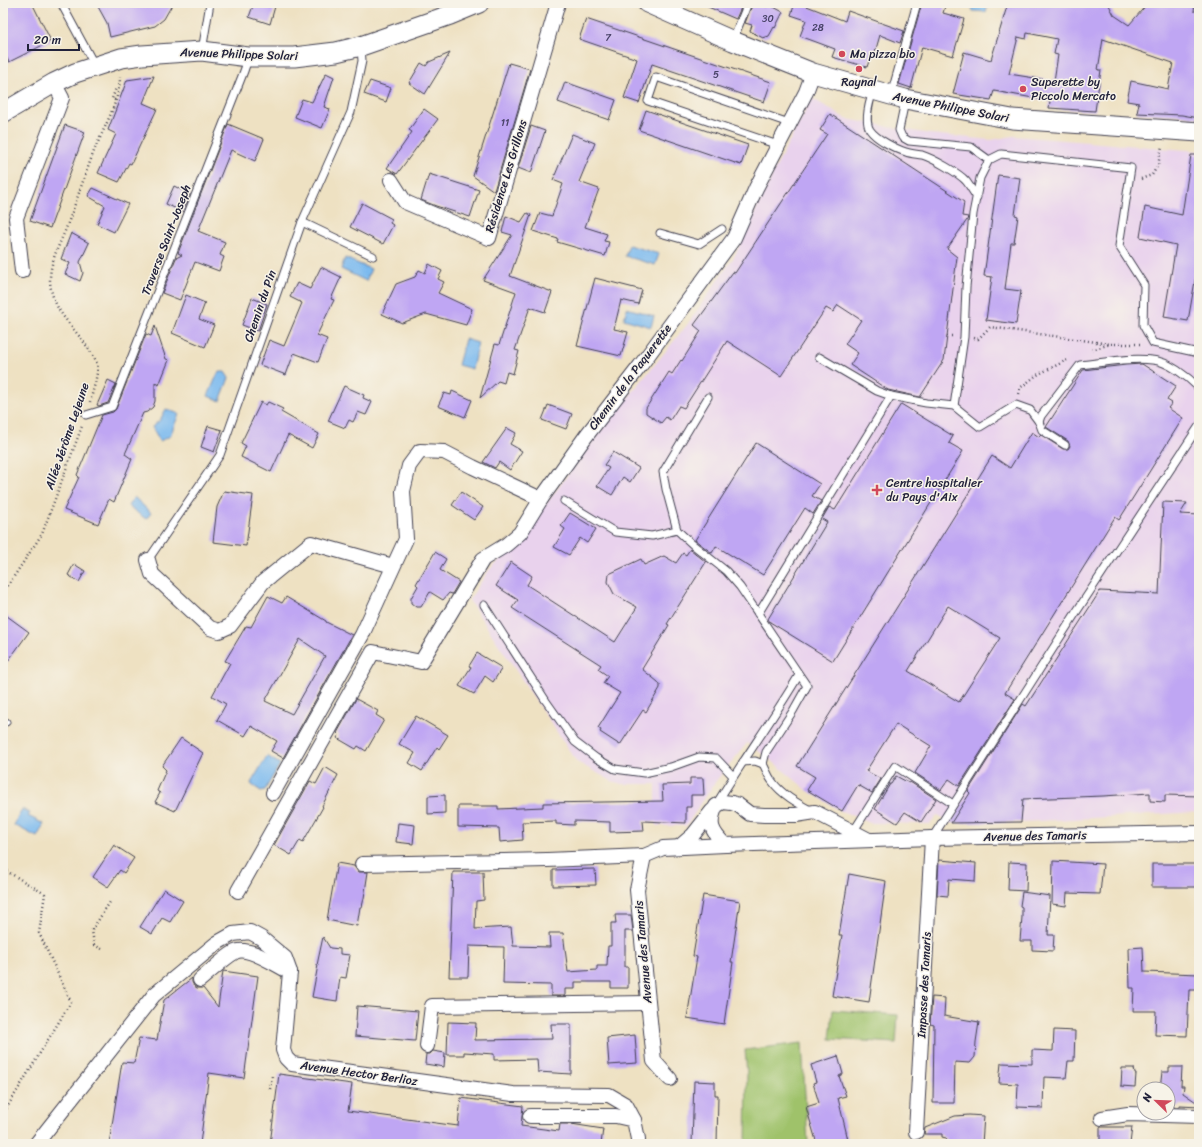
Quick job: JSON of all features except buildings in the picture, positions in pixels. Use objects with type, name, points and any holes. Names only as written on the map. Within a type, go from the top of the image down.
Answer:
[{"type":"main road","name":"Avenue Philippe Solari","points":[[3,113],[54,83],[95,66],[121,58],[148,54],[202,51],[248,57],[294,57],[336,52],[361,46],[450,15],[479,3]]},
{"type":"main road","name":"Avenue Philippe Solari","points":[[647,3],[733,41],[813,73],[890,95],[1012,119],[1199,132]]},
{"type":"street","name":"Résidence Les Grillons","points":[[391,180],[406,202],[489,238],[558,3]]},
{"type":"street","name":"Chemin de la Paquerette","points":[[238,891],[373,652],[421,662],[483,559],[506,545],[520,533],[541,499],[586,436],[640,366],[734,238],[756,188],[806,92],[813,73]]},
{"type":"street","points":[[22,271],[16,218],[62,98],[54,83]]},
{"type":"street","points":[[273,793],[362,635],[406,538],[403,491],[409,466],[420,451],[444,452],[541,499]]},
{"type":"street","points":[[148,560],[152,574],[210,628],[219,631],[230,626],[263,582],[311,542],[393,566]]},
{"type":"street","points":[[679,847],[703,824],[716,806],[723,802],[738,805],[750,814],[796,815],[815,812]]},
{"type":"street","points":[[716,806],[712,815],[712,824],[715,835],[725,845]]},
{"type":"street","name":"Avenue des Tamaris","points":[[815,812],[872,841]]},
{"type":"street","name":"Avenue des Tamaris","points":[[670,1079],[654,1061],[637,890],[644,856],[663,848],[725,845],[932,838],[1199,833]]},
{"type":"street","name":"Impasse des Tamaris","points":[[916,1132],[932,838]]},
{"type":"street","points":[[362,864],[547,860],[644,856]]},
{"type":"street","points":[[36,1144],[154,995],[217,943],[233,934],[250,932],[261,938],[285,958],[290,972]]},
{"type":"street","points":[[200,980],[235,952],[242,950],[259,956],[290,972]]},
{"type":"street","name":"Avenue Hector Berlioz","points":[[290,972],[283,1050],[286,1058],[292,1064],[513,1094],[609,1096],[626,1105],[634,1120],[638,1144]]},
{"type":"street","points":[[427,1046],[432,1006],[648,1003]]},
{"type":"street","points":[[1102,1118],[1128,1114],[1199,1116]]},
{"type":"street","points":[[530,1116],[616,1116],[634,1120]]},
{"type":"lane","points":[[61,3],[95,66]]},
{"type":"lane","points":[[202,51],[210,3]]},
{"type":"lane","points":[[733,41],[748,3]]},
{"type":"lane","points":[[917,3],[890,95],[902,137],[910,141],[971,147],[989,160]]},
{"type":"lane","name":"Chemin du Pin","points":[[148,560],[220,455],[302,222],[351,112],[362,61],[361,46]]},
{"type":"lane","name":"Traverse Saint-Joseph","points":[[86,415],[112,407],[248,57]]},
{"type":"lane","points":[[778,145],[648,101],[656,77],[789,123]]},
{"type":"lane","points":[[890,95],[870,103],[868,118],[869,129],[879,138],[892,145],[907,152],[923,155],[957,173],[966,181],[976,197]]},
{"type":"lane","points":[[954,406],[964,337],[966,288],[976,197],[980,178],[989,160],[1001,154],[1131,168],[1119,246],[1144,285],[1143,325],[1153,343],[1199,352]]},
{"type":"lane","points":[[302,222],[373,256]]},
{"type":"lane","points":[[660,233],[699,244],[722,229]]},
{"type":"lane","points":[[819,357],[877,391],[926,404],[954,406],[980,427],[1016,405],[1030,410],[1039,422],[1042,430],[1065,445]]},
{"type":"lane","points":[[1039,422],[1041,416],[1080,364],[1131,360],[1153,360],[1173,367],[1199,388]]},
{"type":"lane","points":[[758,614],[892,396]]},
{"type":"lane","points":[[708,397],[663,472],[677,530],[726,571],[758,614],[807,686],[793,711],[766,752],[762,764]]},
{"type":"lane","points":[[932,838],[1075,614],[1199,426]]},
{"type":"lane","points":[[564,501],[615,532],[652,536],[677,530]]},
{"type":"lane","points":[[484,604],[546,701],[575,742],[596,758],[615,768],[644,773],[671,767],[699,757],[716,758],[733,776]]},
{"type":"lane","points":[[716,806],[733,776],[799,675]]},
{"type":"lane","points":[[743,762],[755,761],[762,764],[772,781],[779,788],[791,798],[815,812]]},
{"type":"lane","points":[[854,832],[895,766],[953,804]]},
{"type":"lane","points":[[831,842],[840,837],[842,830],[840,825]]},
{"type":"path","name":"Allée Jérôme Lejeune","points":[[3,593],[42,534],[86,415],[96,380],[97,364],[84,342],[58,310],[53,297],[50,282],[51,268],[55,254],[65,232],[115,100],[120,81],[121,58]]},
{"type":"path","points":[[1129,178],[1141,179],[1152,175],[1158,165],[1167,130]]},
{"type":"path","points":[[947,336],[978,339],[990,327],[1110,344]]},
{"type":"path","points":[[3,869],[45,894],[39,933],[71,1002],[3,1114]]},
{"type":"path","points":[[102,949],[94,945],[92,930],[110,902]]},
{"type":"path","points":[[270,1089],[272,1076]]},
{"type":"shaded area","name":"Centre hospitalier du Pays d'Aix","points":[[812,98],[846,119],[930,134],[991,140],[1013,136],[1199,151],[1199,812],[1021,822],[951,823],[938,815],[930,824],[870,823],[842,811],[807,790],[771,760],[747,743],[716,781],[686,826],[656,826],[656,784],[622,784],[612,781],[577,762],[469,600],[489,570],[516,544],[596,437],[687,325],[734,257],[775,169]]},
{"type":"green space","points":[[833,1010],[898,1015],[896,1043],[830,1039]]},
{"type":"green space","points":[[802,1043],[808,1144],[746,1144],[747,1074],[745,1050]]},
{"type":"water","points":[[976,3],[988,3],[986,12],[973,11],[972,8]]},
{"type":"water","points":[[629,245],[659,254],[655,265],[625,256]]},
{"type":"water","points":[[345,258],[371,269],[366,281],[341,269]]},
{"type":"water","points":[[627,308],[654,316],[651,327],[624,319]]},
{"type":"water","points":[[465,339],[478,343],[472,369],[458,365]]},
{"type":"water","points":[[225,372],[229,378],[220,401],[208,396],[218,373]]},
{"type":"water","points":[[166,409],[179,414],[170,436],[160,441],[152,427],[160,420]]},
{"type":"water","points":[[134,497],[151,513],[146,519],[128,506]]},
{"type":"water","points":[[267,756],[280,764],[265,790],[261,791],[251,783]]},
{"type":"water","points":[[22,809],[30,813],[28,816],[44,824],[37,837],[14,825]]},
{"type":"place","name":"Ma pizza bio","points":[[842,54]]},
{"type":"place","name":"Raynal","points":[[859,69]]},
{"type":"place","name":"Superette by Piccolo Mercato","points":[[1023,89]]},
{"type":"place","name":"Centre hospitalier du Pays d'Aix","points":[[877,490]]}]
